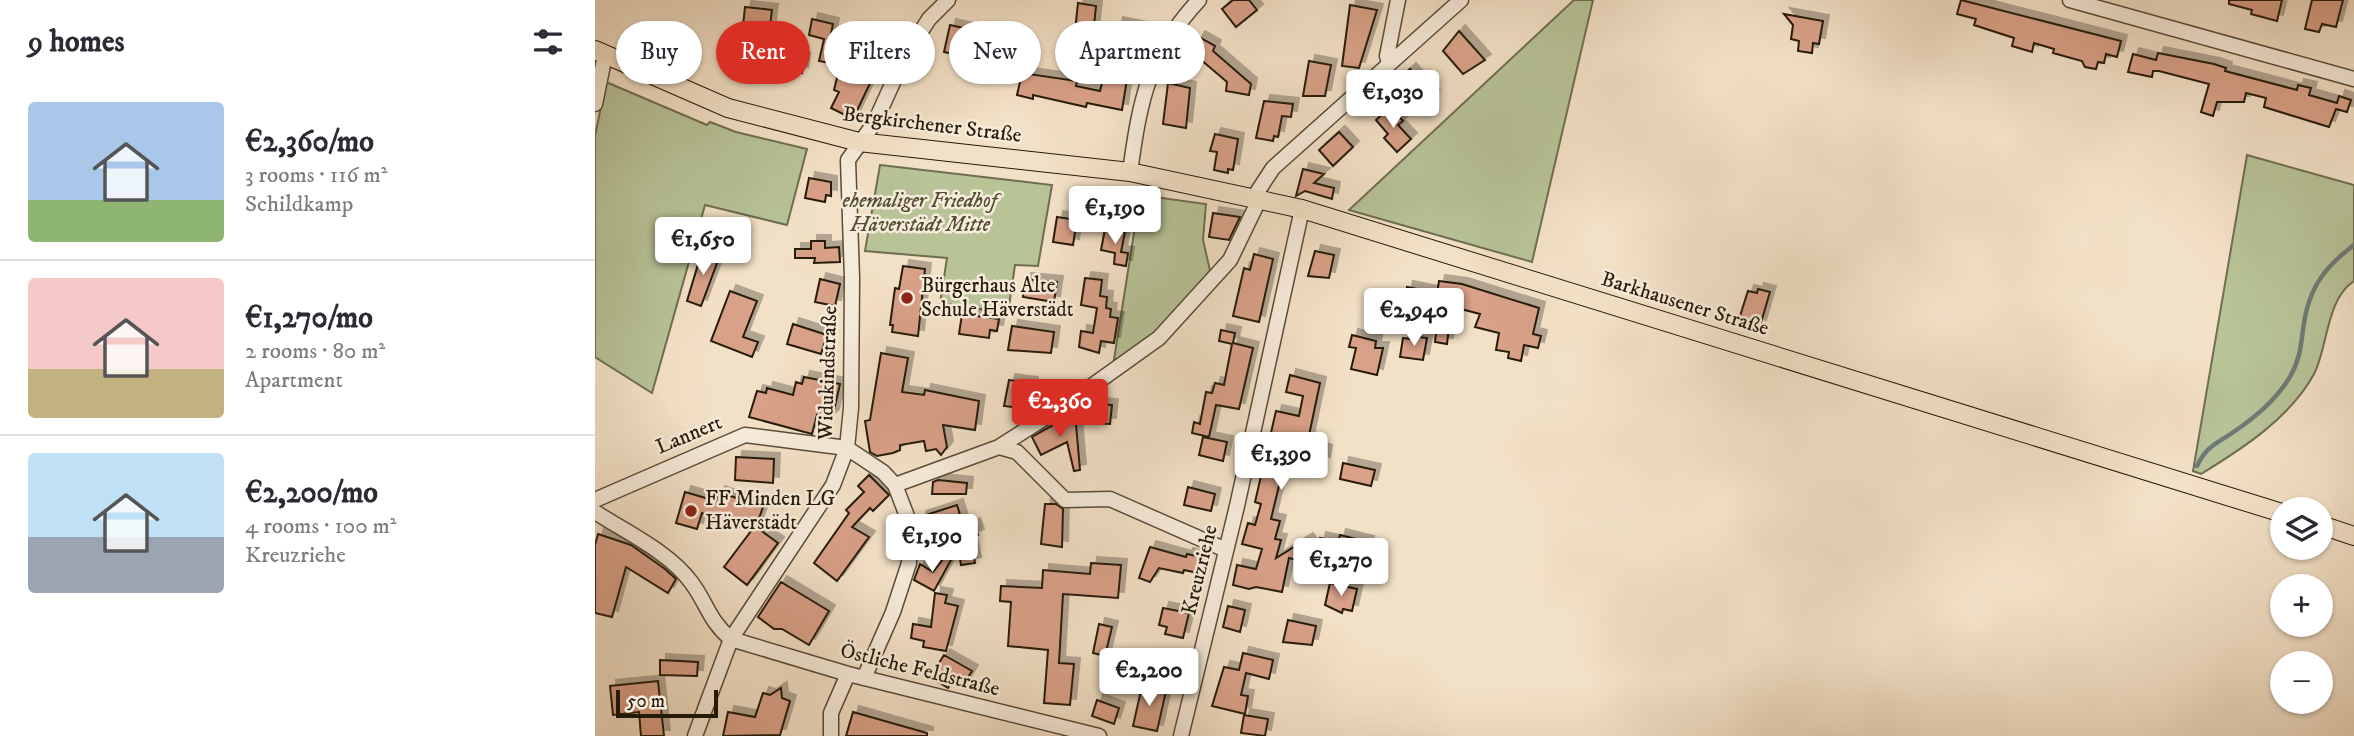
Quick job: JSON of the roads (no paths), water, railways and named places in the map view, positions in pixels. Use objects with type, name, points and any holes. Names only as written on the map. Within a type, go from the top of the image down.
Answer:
[{"type":"main road","name":"Bergkirchener Straße","points":[[600,52],[728,108],[859,142],[1068,164]]},
{"type":"main road","name":"Barkhausener Straße","points":[[1068,164],[1130,172],[1257,197],[1303,209],[2270,509]]},
{"type":"main road","points":[[2333,529],[2354,536]]},
{"type":"street","name":"Widukindstraße","points":[[695,736],[731,639],[833,485],[847,448],[851,408],[852,292],[848,160],[875,121],[904,58],[929,19],[948,0]]},
{"type":"street","points":[[1130,172],[1143,96],[1155,62],[1174,27],[1199,0]]},
{"type":"street","points":[[1389,62],[1387,55],[1398,0]]},
{"type":"street","points":[[895,485],[999,447],[1068,403],[1159,338],[1230,260],[1257,197],[1273,168],[1461,0]]},
{"type":"street","points":[[2070,0],[2091,3],[2354,79]]},
{"type":"street","points":[[595,104],[600,52]]},
{"type":"street","name":"Kreuzriehe","points":[[1181,736],[1303,209]]},
{"type":"street","name":"Lannert","points":[[595,500],[745,435],[847,448]]},
{"type":"street","points":[[999,447],[1017,452],[1065,500],[1110,499],[1226,550]]},
{"type":"street","points":[[847,448],[883,472],[895,485],[910,524],[909,563],[893,612],[864,678]]},
{"type":"street","points":[[595,512],[666,558],[691,582],[715,626],[731,639]]},
{"type":"street","name":"Östliche Feldstraße","points":[[731,639],[848,674],[1099,736]]},
{"type":"street","points":[[831,736],[831,713],[848,674]]},
{"type":"waterway","points":[[2197,466],[2208,449],[2259,413],[2286,383],[2298,357],[2312,293],[2327,270],[2354,245]]},
{"type":"place","name":"Bürgerhaus Alte Schule Häverstädt","points":[[907,298]]},
{"type":"place","name":"FF Minden LG Häverstädt","points":[[691,511]]},
{"type":"park label","name":"ehemaliger Friedhof Häverstädt Mitte","points":[[920,213]]}]
